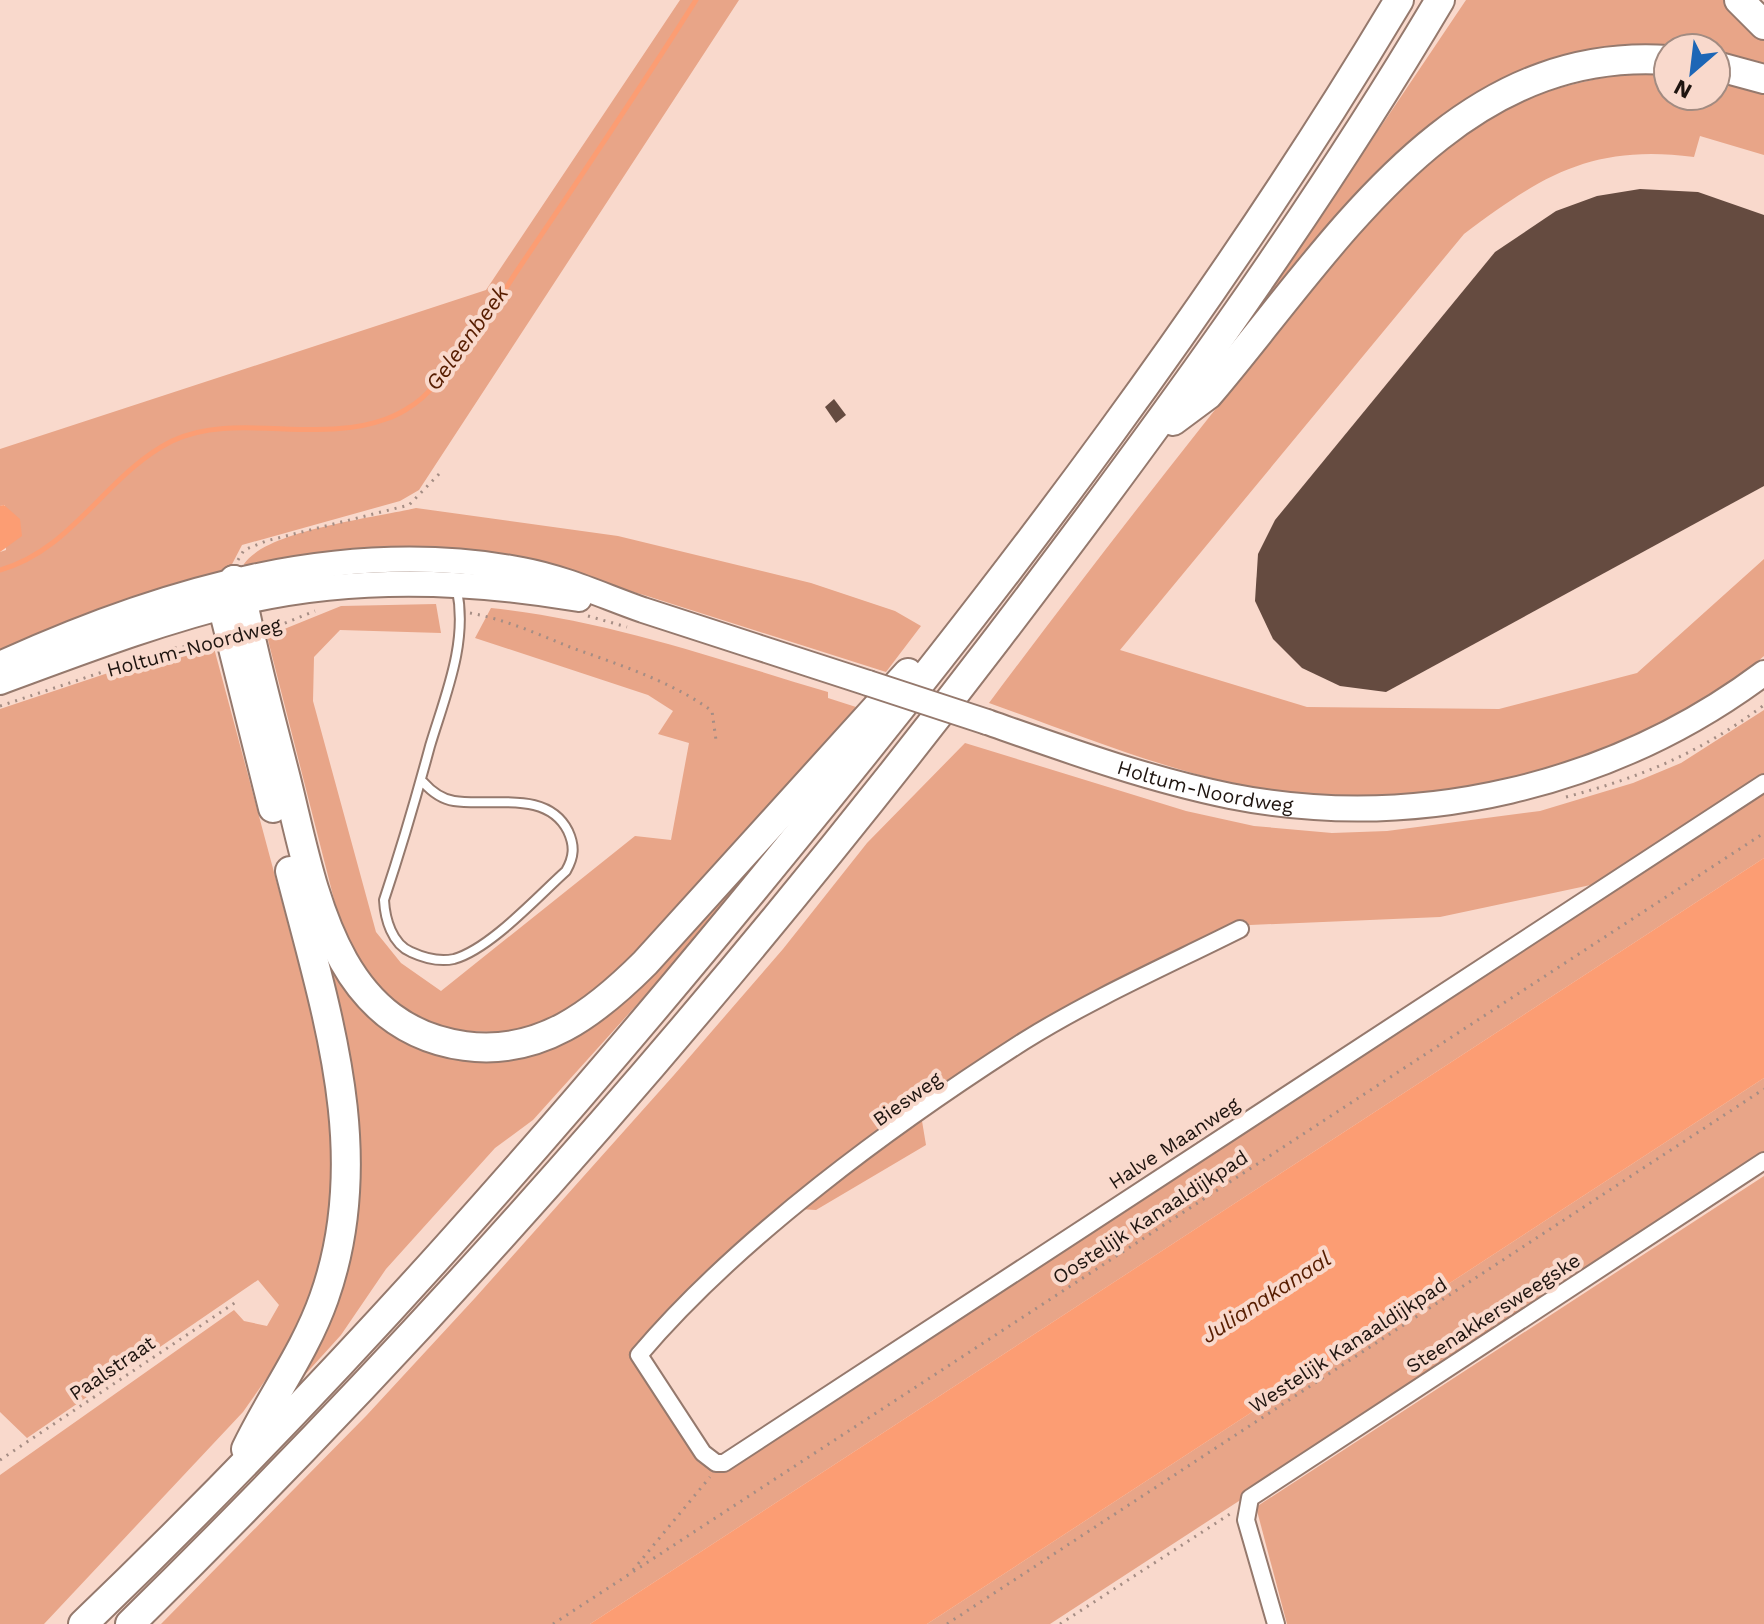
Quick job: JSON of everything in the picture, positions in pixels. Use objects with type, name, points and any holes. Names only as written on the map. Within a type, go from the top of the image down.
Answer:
[{"type":"highway","points":[[83,1624],[238,1467],[421,1274],[608,1064],[846,778],[1054,510],[1219,282],[1339,101],[1399,0]]},
{"type":"highway","points":[[130,1624],[316,1437],[637,1085],[877,796],[1152,436],[1295,231],[1440,0]]},
{"type":"highway","points":[[1739,0],[1764,25]]},
{"type":"highway","points":[[1152,436],[1208,395],[1387,182],[1456,121],[1500,95],[1549,75],[1604,63],[1652,61]]},
{"type":"highway","points":[[1732,70],[1764,79]]},
{"type":"highway","points":[[233,597],[332,1039],[346,1116],[348,1167],[344,1223],[323,1300],[303,1347],[266,1408],[238,1467]]},
{"type":"highway","points":[[240,637],[316,898],[334,947],[349,972],[378,1006],[408,1028],[454,1044],[499,1047],[529,1042],[561,1030],[606,1000],[645,963],[892,687],[972,617]]},
{"type":"main road","name":"Holtum-Noordweg","points":[[0,682],[233,597],[301,568],[370,561],[454,573],[525,571],[578,585],[640,620],[868,683],[1126,769],[1231,796],[1302,806],[1399,806],[1486,796],[1572,775],[1610,761],[1699,718],[1764,673]]},
{"type":"main road","name":"Holtum-Noordweg","points":[[0,664],[100,622],[233,597]]},
{"type":"street","name":"Halve Maanweg","points":[[716,1463],[724,1463],[1764,783]]},
{"type":"street","name":"Biesweg","points":[[716,1463],[703,1453],[640,1358],[648,1343],[723,1269],[868,1150],[1025,1041],[1240,929]]},
{"type":"street","name":"Steenakkersweegske","points":[[1247,1503],[1271,1482],[1764,1161]]},
{"type":"street","points":[[1247,1503],[1246,1520],[1276,1624]]},
{"type":"lane","points":[[423,782],[431,791],[452,801],[534,805],[552,814],[566,827],[573,844],[573,858],[566,871],[472,952],[450,960],[425,958],[405,950],[385,916],[384,900],[423,782],[462,626],[454,573]]},
{"type":"path","points":[[233,597],[244,550],[266,541],[409,505],[441,472]]},
{"type":"path","name":"Holtum-Noordweg","points":[[0,706],[175,648],[240,637],[323,608]]},
{"type":"path","points":[[461,612],[512,624],[672,687],[712,711],[716,740]]},
{"type":"path","points":[[582,615],[640,620]]},
{"type":"path","name":"Oostelijk Kanaaldijkpad","points":[[553,1624],[1764,833]]},
{"type":"path","name":"Westelijk Kanaaldijkpad","points":[[947,1624],[1764,1089]]},
{"type":"path","name":"Paalstraat","points":[[0,1460],[239,1300]]},
{"type":"path","points":[[631,1573],[708,1479],[716,1463]]},
{"type":"path","points":[[1060,1624],[1247,1503]]},
{"type":"shaded area","points":[[680,0],[739,0],[419,490],[400,501],[242,545],[229,570],[223,573],[0,655],[0,552],[6,550],[5,505],[0,506],[0,449],[486,290]]},
{"type":"shaded area","points":[[1466,0],[1733,0],[1764,30],[1764,69],[1732,62],[1732,32],[1652,32],[1652,49],[1610,50],[1540,65],[1470,100],[1211,379]]},
{"type":"shaded area","points":[[1652,72],[1652,112],[1732,112],[1732,82],[1764,92],[1764,155],[1700,136],[1694,157],[1658,154],[1597,160],[1544,180],[1464,234],[1120,650],[1307,707],[1499,709],[1637,673],[1764,559],[1764,656],[1692,707],[1611,746],[1491,782],[1426,794],[1382,798],[1331,798],[1281,793],[1231,783],[1133,755],[989,703],[1268,343],[1363,227],[1416,172],[1472,127],[1518,103],[1566,86]]},
{"type":"shaded area","points":[[416,508],[618,536],[811,583],[895,611],[921,626],[886,672],[644,595],[522,562],[246,570],[244,564],[256,552],[275,542],[323,527]]},
{"type":"shaded area","points":[[436,604],[441,633],[340,630],[314,657],[313,701],[376,932],[401,963],[441,991],[635,836],[671,840],[689,743],[658,734],[673,711],[648,695],[475,638],[491,608],[577,622],[661,642],[828,692],[828,698],[856,707],[672,929],[584,1001],[531,1029],[456,1031],[430,1023],[408,1012],[383,991],[361,964],[339,919],[267,636],[341,606]]},
{"type":"shaded area","points":[[214,648],[320,1044],[336,1140],[324,1247],[304,1315],[276,1365],[243,1412],[44,1624],[0,1624],[0,1475],[234,1310],[244,1321],[267,1326],[279,1305],[258,1280],[27,1438],[0,1412],[0,709],[156,657]]},
{"type":"shaded area","points":[[1764,710],[1764,773],[1628,871],[1764,790],[1764,858],[590,1624],[161,1624],[366,1416],[475,1298],[783,949],[867,843],[965,743],[1186,811],[1254,826],[1332,833],[1387,831],[1540,811],[1633,783],[1681,763]],"holes":[[[1614,880],[720,1467],[645,1362],[675,1322],[799,1209],[816,1210],[926,1145],[922,1121],[984,1070],[1250,925],[1440,917]]]},
{"type":"shaded area","points":[[821,785],[678,959],[533,1120],[495,1148],[386,1269],[341,1335],[282,1400],[350,1213],[310,892],[394,1025],[546,1044]]},
{"type":"shaded area","points":[[1764,1078],[1764,1159],[1050,1624],[927,1624]]},
{"type":"shaded area","points":[[1764,1176],[1764,1624],[1287,1624],[1256,1507]]},
{"type":"water","points":[[4,505],[20,519],[22,536],[0,552],[0,506]]},
{"type":"water","name":"Julianakanaal","points":[[1764,858],[1764,1078],[927,1624],[590,1624]]},
{"type":"building","points":[[1640,189],[1698,192],[1764,215],[1764,486],[1386,692],[1340,686],[1302,668],[1273,639],[1255,601],[1258,554],[1275,520],[1495,252],[1556,211],[1597,196]]},
{"type":"building","points":[[834,399],[846,415],[836,423],[825,407]]},
{"type":"waterway","name":"Geleenbeek","points":[[0,570],[26,560],[48,546],[128,472],[172,441],[222,429],[360,426],[391,417],[418,401],[451,367],[476,333],[696,0]]}]
